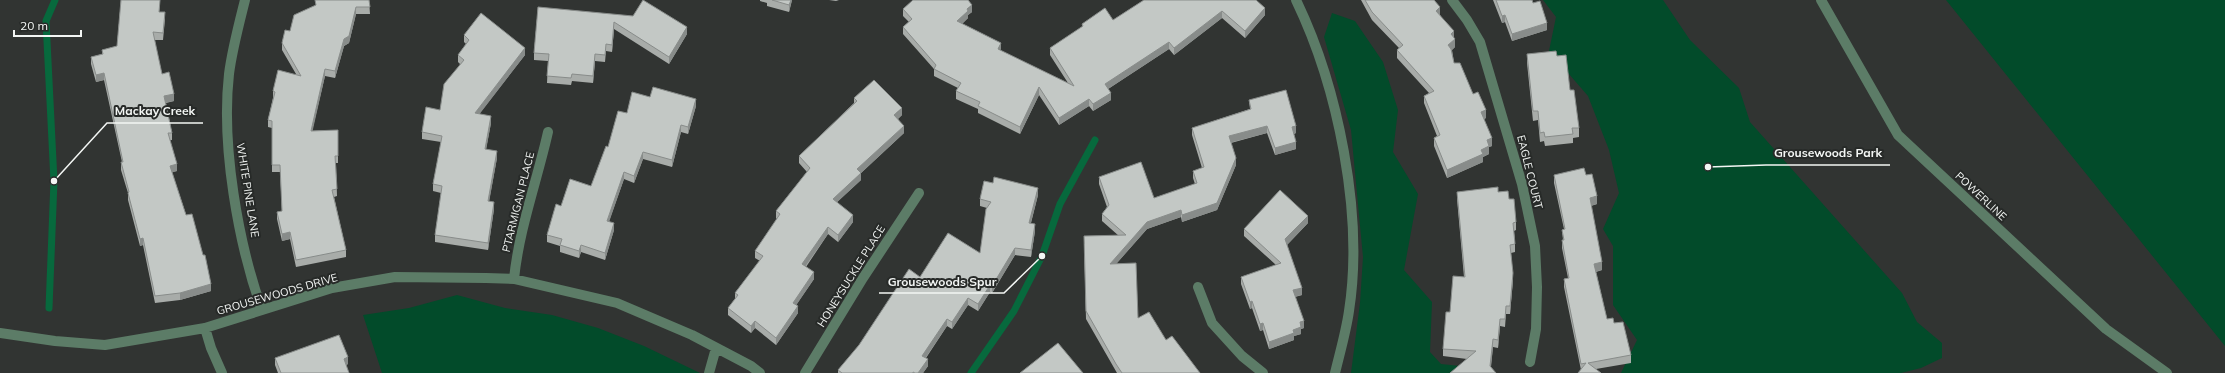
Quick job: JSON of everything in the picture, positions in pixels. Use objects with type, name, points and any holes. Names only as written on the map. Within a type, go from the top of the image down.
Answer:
[{"type":"street","name":"WHITE PINE LANE","points":[[244,0],[229,74],[227,148],[246,252],[262,310]]},
{"type":"street","points":[[1296,0],[1310,29],[1329,88],[1346,174],[1351,213],[1353,264],[1349,311],[1335,373]]},
{"type":"street","name":"EAGLE COURT","points":[[1452,0],[1467,20],[1480,42],[1522,184],[1535,246],[1537,287],[1536,329],[1530,362]]},
{"type":"street","name":"POWERLINE","points":[[1821,0],[1898,135],[2106,329],[2167,373]]},
{"type":"street","name":"PTARMIGAN PLACE","points":[[514,279],[516,258],[548,132]]},
{"type":"street","name":"HONEYSUCKLE PLACE","points":[[805,373],[863,278],[919,193]]},
{"type":"street","name":"GROUSEWOODS DRIVE","points":[[0,333],[55,342],[105,344],[156,338],[205,328],[332,288],[395,277],[449,276],[514,279],[617,303],[692,335],[760,373]]},
{"type":"street","points":[[1198,287],[1212,323],[1242,356],[1263,373]]},
{"type":"street","points":[[205,328],[222,373]]},
{"type":"street","points":[[708,373],[716,348]]},
{"type":"green space","points":[[1543,0],[1663,0],[1690,40],[1739,88],[1750,122],[1902,293],[1917,322],[1942,343],[1942,358],[1921,368],[1901,373],[1621,373],[1637,340],[1613,305],[1613,246],[1603,229],[1619,193],[1609,150],[1588,96],[1549,51],[1556,17]]},
{"type":"green space","points":[[1946,0],[2225,0],[2225,346]]},
{"type":"green space","points":[[1332,13],[1355,21],[1383,62],[1398,110],[1393,152],[1418,194],[1404,270],[1432,302],[1430,352],[1441,364],[1460,366],[1449,373],[1351,373],[1360,303],[1363,257],[1351,130],[1324,37]]},
{"type":"green space","points":[[457,295],[505,308],[552,315],[598,328],[644,346],[700,373],[382,373],[363,315],[409,308]]},
{"type":"building","points":[[121,0],[160,0],[159,12],[165,12],[163,33],[153,32],[162,74],[169,72],[174,94],[164,96],[172,133],[168,133],[177,164],[170,166],[186,215],[192,214],[203,255],[205,255],[211,284],[180,293],[155,296],[143,238],[140,239],[128,193],[104,73],[96,75],[91,57],[103,54],[102,50],[117,46]]},
{"type":"building","points":[[315,0],[369,0],[370,7],[356,7],[349,36],[344,39],[335,71],[325,69],[311,131],[338,130],[338,156],[335,156],[337,189],[332,190],[346,250],[296,260],[290,232],[282,234],[277,212],[282,211],[280,165],[272,165],[272,121],[268,120],[275,92],[273,91],[278,70],[301,76],[282,43],[285,30],[290,31],[294,15],[316,5]]},
{"type":"building","points":[[643,0],[687,27],[669,57],[614,22],[612,45],[606,44],[605,55],[595,54],[593,76],[572,74],[571,78],[547,76],[549,54],[534,53],[538,7],[633,16]]},
{"type":"building","points":[[772,0],[791,0],[789,5]]},
{"type":"building","points":[[913,0],[968,0],[972,5],[957,21],[1001,43],[998,49],[1074,86],[1050,48],[1083,26],[1082,24],[1105,8],[1113,20],[1144,0],[1256,0],[1265,8],[1245,31],[1222,11],[1174,48],[1169,42],[1105,84],[1111,93],[1093,104],[1089,99],[1059,118],[1039,87],[1020,127],[978,106],[980,102],[956,91],[961,83],[934,69],[936,65],[903,27],[912,19],[903,9]]},
{"type":"building","points":[[1365,0],[1434,0],[1440,7],[1436,11],[1454,31],[1451,34],[1455,39],[1448,45],[1451,49],[1454,63],[1460,63],[1473,94],[1478,92],[1486,110],[1481,112],[1492,138],[1487,140],[1489,146],[1481,150],[1483,154],[1447,170],[1434,138],[1440,135],[1424,96],[1434,91],[1397,50],[1403,45],[1372,12]]},
{"type":"building","points":[[1496,0],[1532,0],[1533,3],[1540,1],[1547,23],[1512,34],[1505,15],[1502,16]]},
{"type":"building","points":[[481,13],[525,48],[475,113],[491,116],[485,149],[497,151],[488,201],[494,202],[488,243],[435,235],[442,186],[433,184],[442,136],[422,132],[426,107],[440,110],[444,84],[464,60],[458,55],[469,40],[464,35]]},
{"type":"building","points":[[1556,51],[1557,56],[1566,55],[1570,90],[1574,90],[1579,128],[1572,128],[1573,134],[1545,137],[1544,132],[1540,133],[1538,111],[1533,111],[1527,54]]},
{"type":"building","points":[[874,80],[902,108],[894,115],[904,126],[857,169],[861,173],[833,199],[853,215],[838,235],[828,227],[802,264],[814,272],[793,303],[798,306],[776,338],[755,321],[751,326],[728,308],[738,295],[735,293],[763,256],[755,251],[780,214],[776,211],[810,168],[799,156],[857,101],[854,98]]},
{"type":"building","points":[[653,87],[696,99],[688,127],[681,125],[672,160],[643,152],[634,176],[624,172],[607,221],[614,223],[605,253],[581,245],[579,251],[560,245],[562,239],[547,235],[556,204],[561,206],[570,179],[591,186],[606,146],[608,147],[618,111],[627,113],[632,92],[650,97]]},
{"type":"building","points":[[1286,90],[1296,126],[1292,127],[1296,142],[1275,148],[1267,126],[1229,136],[1236,158],[1217,203],[1182,215],[1181,210],[1147,222],[1110,264],[1136,263],[1138,318],[1149,312],[1166,340],[1172,336],[1200,373],[1122,373],[1086,311],[1084,236],[1126,235],[1102,214],[1109,205],[1099,177],[1141,162],[1154,198],[1197,183],[1193,171],[1204,167],[1192,128],[1251,109],[1249,100]]},
{"type":"building","points":[[1584,168],[1586,175],[1592,174],[1597,196],[1590,198],[1602,262],[1594,264],[1607,319],[1613,318],[1614,323],[1623,322],[1631,355],[1588,363],[1601,373],[1578,373],[1586,363],[1581,364],[1564,279],[1569,278],[1562,240],[1564,240],[1562,230],[1565,229],[1554,175]]},
{"type":"building","points":[[994,177],[1038,188],[1029,223],[1035,224],[1031,250],[1015,248],[992,286],[990,285],[978,304],[968,298],[952,322],[947,319],[922,356],[928,359],[918,373],[842,373],[838,370],[859,345],[909,269],[920,277],[948,233],[980,253],[986,209],[991,202],[980,199],[984,181],[993,183]]},
{"type":"building","points":[[1498,187],[1498,192],[1508,191],[1509,199],[1514,199],[1516,222],[1513,223],[1515,244],[1510,245],[1513,273],[1510,306],[1506,306],[1505,319],[1500,319],[1498,340],[1493,339],[1490,366],[1496,373],[1450,373],[1476,351],[1443,349],[1446,312],[1450,312],[1453,276],[1465,277],[1457,192]]},
{"type":"building","points":[[1280,190],[1308,216],[1285,239],[1302,288],[1293,290],[1304,321],[1300,322],[1301,327],[1293,330],[1294,333],[1269,342],[1263,323],[1260,324],[1252,301],[1250,302],[1241,277],[1281,263],[1244,229]]},
{"type":"building","points":[[339,335],[348,357],[344,359],[349,373],[281,373],[275,358]]},
{"type":"building","points":[[1058,343],[1083,373],[1020,373]]},
{"type":"waterway","points":[[49,308],[54,181],[46,21],[55,0]]},
{"type":"waterway","points":[[971,373],[1014,311],[1042,256],[1060,204],[1095,140]]},
{"type":"place","name":"Grousewoods Park","points":[[1708,167]]},
{"type":"place","name":"Mackay Creek","points":[[54,181]]},
{"type":"place","name":"Grousewoods Spur","points":[[1042,256]]}]
